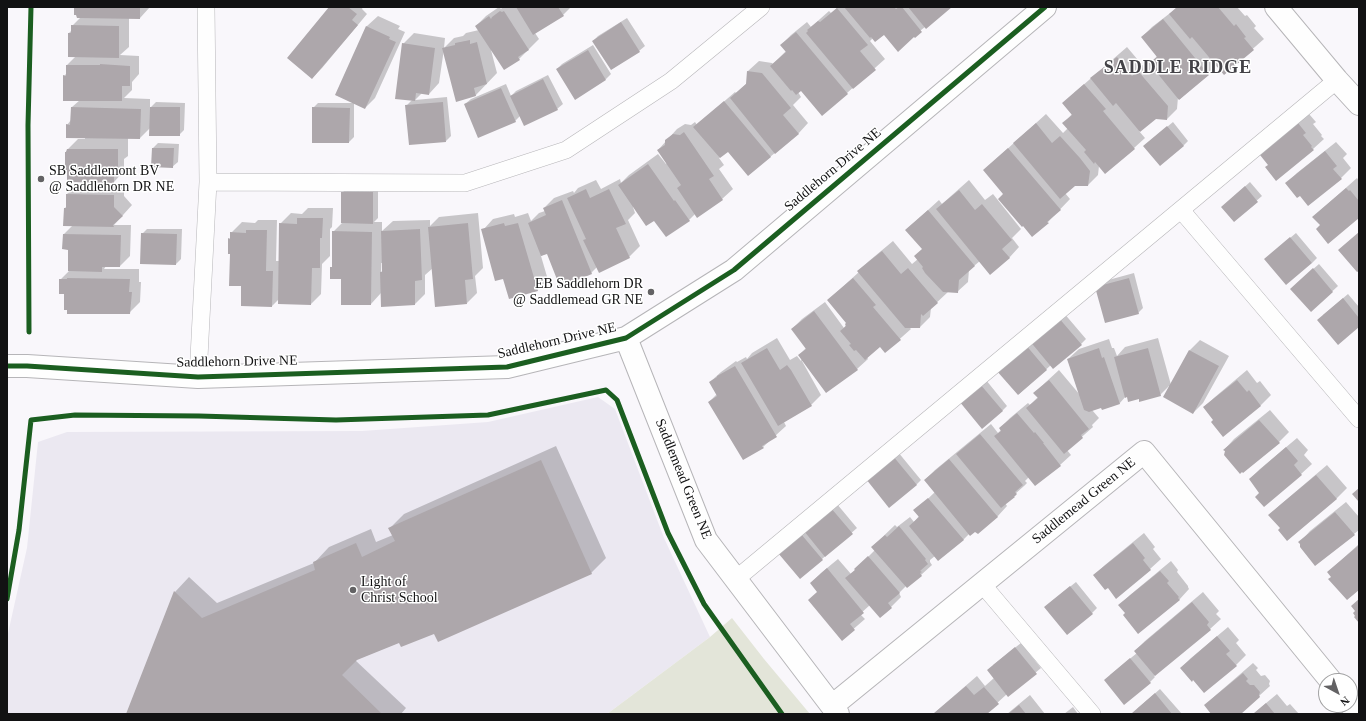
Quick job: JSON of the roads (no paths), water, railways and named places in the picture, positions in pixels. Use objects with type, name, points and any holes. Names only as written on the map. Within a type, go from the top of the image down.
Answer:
[{"type":"street","name":"Saddlehorn Drive NE","points":[[7,366],[198,377],[507,367],[626,338],[734,270],[1045,7]]},
{"type":"street","points":[[1276,7],[1359,104]]},
{"type":"street","name":"Saddlemead Green NE","points":[[626,338],[706,540],[835,710],[982,584],[1144,452],[1324,673]]},
{"type":"lane","points":[[198,377],[208,182],[206,7]]},
{"type":"lane","points":[[208,182],[465,183],[566,150],[670,81],[761,7]]},
{"type":"lane","points":[[736,579],[1337,80]]},
{"type":"lane","points":[[1182,210],[1359,419]]},
{"type":"lane","points":[[982,584],[1092,714]]},
{"type":"place","name":"SB Saddlemont BV @ Saddlehorn DR NE","points":[[41,179]]},
{"type":"place","name":"EB Saddlehorn DR @ Saddlemead GR NE","points":[[651,292]]},
{"type":"place","name":"Light of Christ School","points":[[353,590]]},
{"type":"district","name":"SADDLE RIDGE","points":[[1178,68]]}]
